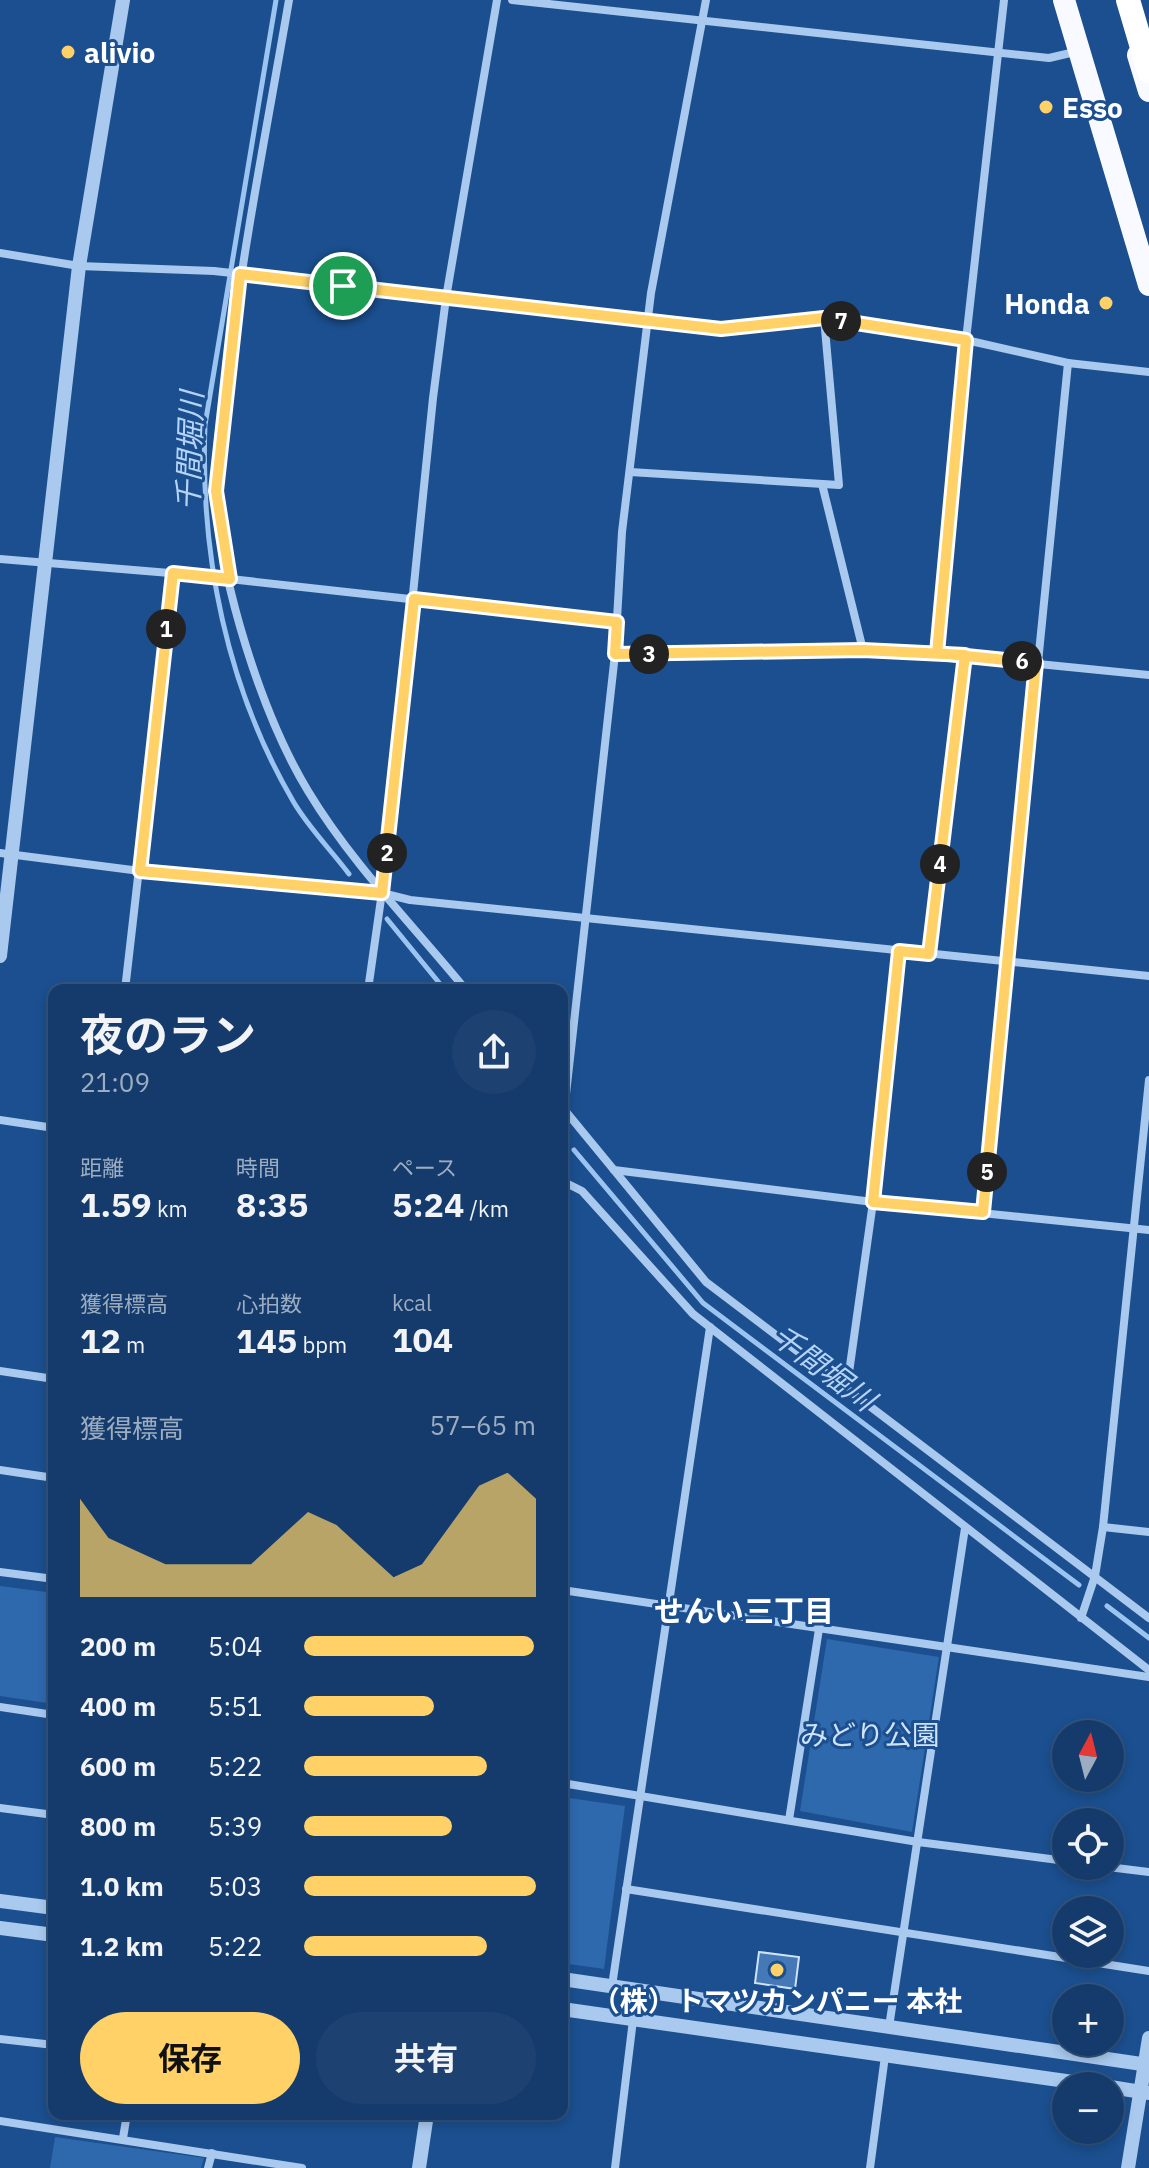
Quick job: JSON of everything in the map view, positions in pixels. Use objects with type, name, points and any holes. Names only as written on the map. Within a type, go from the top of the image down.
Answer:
[{"type":"highway","points":[[1064,0],[1149,285]]},
{"type":"highway","points":[[1125,0],[1146,67],[1149,91]]},
{"type":"street","points":[[0,956],[6,854],[79,266],[123,0]]},
{"type":"street","points":[[289,0],[238,274],[216,491],[227,578],[251,657],[284,746],[306,789],[351,858],[461,984]]},
{"type":"street","points":[[369,984],[382,893],[446,298],[497,0]]},
{"type":"street","points":[[512,0],[1049,58],[1080,51]]},
{"type":"street","points":[[568,1062],[615,654],[630,472],[648,322],[706,0]]},
{"type":"street","points":[[937,653],[966,340],[1004,0]]},
{"type":"street","points":[[0,253],[79,266],[214,271],[721,329],[824,318],[966,340],[1068,363],[1149,372]]},
{"type":"street","points":[[630,472],[839,485],[824,318]]},
{"type":"street","points":[[983,1212],[1068,363]]},
{"type":"street","points":[[822,484],[863,650]]},
{"type":"street","points":[[0,559],[42,565],[227,578],[617,622]]},
{"type":"street","points":[[126,984],[173,573]]},
{"type":"street","points":[[615,654],[863,650],[965,655],[1149,675]]},
{"type":"street","points":[[929,954],[965,655]]},
{"type":"street","points":[[6,854],[140,871],[382,893],[410,900],[1149,976]]},
{"type":"street","points":[[847,1387],[873,1202],[899,951]]},
{"type":"street","points":[[1081,1618],[1095,1576],[1103,1527],[1149,1080]]},
{"type":"street","points":[[568,1114],[706,1282],[1149,1618]]},
{"type":"street","points":[[0,1120],[48,1127]]},
{"type":"street","points":[[613,1169],[873,1202],[1149,1230]]},
{"type":"street","points":[[568,1184],[582,1191],[693,1314],[1149,1670]]},
{"type":"street","points":[[612,1986],[710,1327]]},
{"type":"street","points":[[0,1371],[48,1378]]},
{"type":"street","points":[[0,1470],[48,1477]]},
{"type":"street","points":[[1103,1527],[1149,1532]]},
{"type":"street","points":[[889,2027],[965,1528]]},
{"type":"street","points":[[0,1572],[48,1578]]},
{"type":"street","points":[[568,1591],[1149,1677]]},
{"type":"street","points":[[789,1820],[819,1629]]},
{"type":"street","points":[[0,1707],[48,1714]]},
{"type":"street","points":[[568,1784],[918,1842],[1052,1859]]},
{"type":"street","points":[[0,1808],[48,1814]]},
{"type":"street","points":[[1124,1869],[1149,1872]]},
{"type":"street","points":[[626,1889],[1149,1971]]},
{"type":"street","points":[[0,1901],[48,1907]]},
{"type":"street","points":[[0,1928],[48,1934]]},
{"type":"street","points":[[568,1980],[1147,2065]]},
{"type":"street","points":[[568,2010],[1052,2079]]},
{"type":"street","points":[[615,2168],[633,2020]]},
{"type":"street","points":[[1128,2168],[1145,2092],[1149,2038]]},
{"type":"street","points":[[0,2039],[48,2044]]},
{"type":"street","points":[[870,2168],[885,2056]]},
{"type":"street","points":[[1124,2089],[1145,2092]]},
{"type":"street","points":[[123,2138],[126,2120]]},
{"type":"street","points":[[419,2168],[426,2120]]},
{"type":"street","points":[[0,2121],[302,2168]]},
{"type":"street","points":[[208,2168],[212,2153]]},
{"type":"green space","points":[[0,1586],[48,1592],[48,1703],[0,1696]]},
{"type":"green space","name":"みどり公園","points":[[827,1639],[939,1657],[912,1832],[800,1811]]},
{"type":"green space","points":[[568,1798],[625,1806],[604,1969],[568,1964]]},
{"type":"green space","points":[[55,2137],[204,2158],[201,2168],[50,2168]]},
{"type":"building","name":"（株）トマツカンパニー 本社","points":[[759,1952],[799,1957],[795,1989],[755,1983]]},
{"type":"waterway","name":"千間堀川","points":[[276,0],[205,425],[207,523],[222,620],[251,713],[293,801],[349,874]]},
{"type":"waterway","name":"千間堀川","points":[[387,919],[440,984]]},
{"type":"waterway","name":"千間堀川","points":[[574,1150],[703,1303],[1079,1585]]},
{"type":"waterway","name":"千間堀川","points":[[1107,1606],[1149,1638]]},
{"type":"place","name":"alivio","points":[[68,52]]},
{"type":"place","name":"Esso","points":[[1046,107]]},
{"type":"place","name":"Honda","points":[[1106,303]]},
{"type":"place","name":"（株）トマツカンパニー 本社","points":[[777,1970]]},
{"type":"district","name":"せんい三丁目","points":[[744,1610]]},
{"type":"route","points":[[343,286],[240,274],[216,491],[220,534],[230,579],[173,573],[140,871],[382,893],[414,599],[617,622],[615,654],[898,650],[965,655],[929,954],[899,951],[873,1202],[983,1212],[1036,663],[965,655],[937,653],[966,340],[824,318],[721,329],[343,286]]}]
